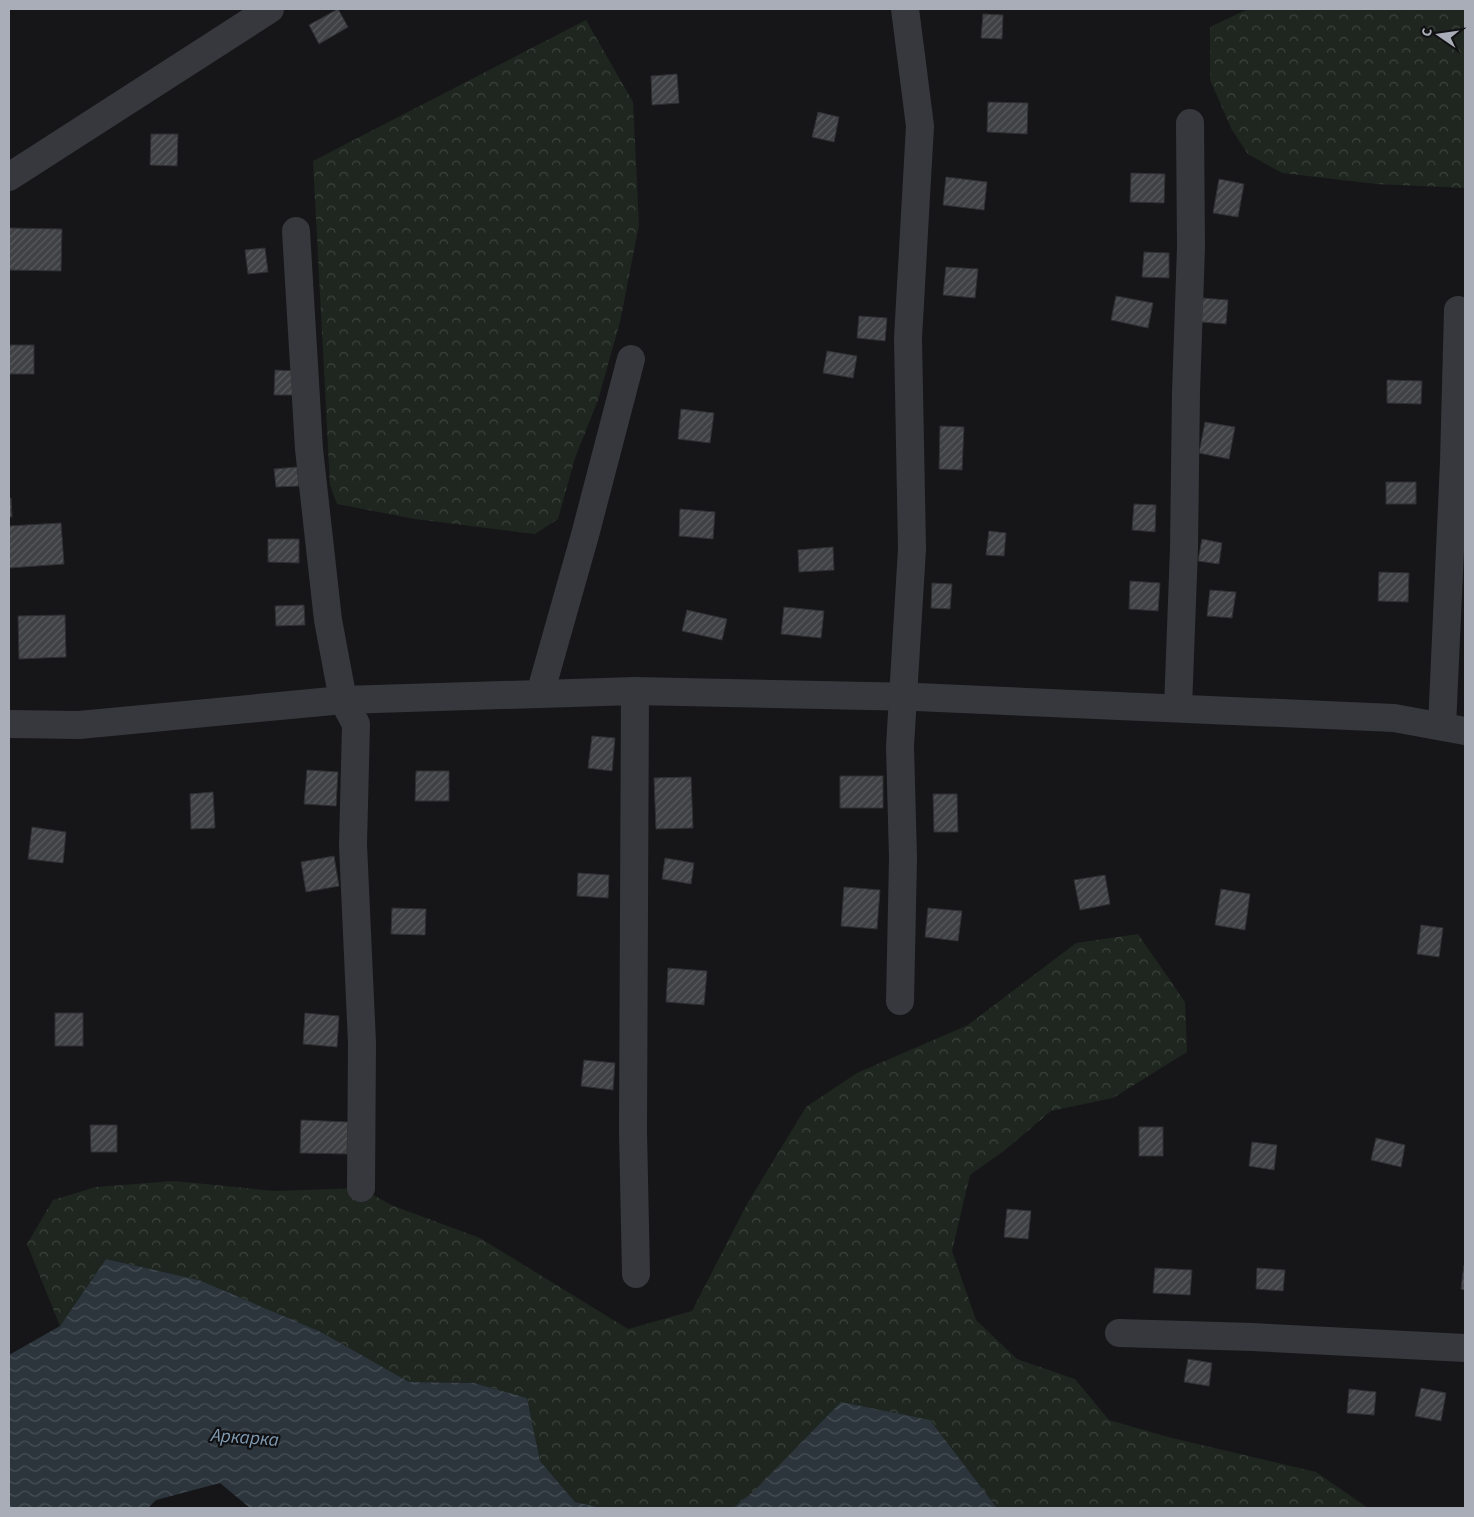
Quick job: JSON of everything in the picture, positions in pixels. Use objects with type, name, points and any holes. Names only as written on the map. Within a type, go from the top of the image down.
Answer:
[{"type":"street","points":[[9,177],[270,9]]},
{"type":"street","points":[[900,1001],[903,858],[900,746],[912,549],[908,338],[920,126],[905,9]]},
{"type":"street","points":[[1178,708],[1184,558],[1186,393],[1191,248],[1190,123]]},
{"type":"street","points":[[296,231],[309,449],[328,620],[343,700],[356,724],[353,845],[362,1043],[362,1188]]},
{"type":"street","points":[[9,724],[79,725],[343,700],[635,691],[902,697],[1394,718],[1454,729],[1454,471],[1458,310]]},
{"type":"street","points":[[540,694],[585,535],[631,359]]},
{"type":"street","points":[[635,691],[632,1131],[636,1274]]},
{"type":"street","points":[[1119,1333],[1252,1337],[1465,1348]]},
{"type":"green space","points":[[1248,9],[1465,9],[1465,188],[1376,184],[1282,173],[1248,154],[1232,130],[1210,80],[1210,27]]},
{"type":"green space","points":[[586,20],[633,102],[639,225],[620,322],[598,400],[575,458],[558,519],[535,534],[415,519],[337,504],[330,485],[313,161]]},
{"type":"green space","points":[[1138,934],[1185,1002],[1187,1052],[1113,1098],[1051,1111],[1005,1150],[970,1175],[952,1251],[976,1320],[1017,1359],[1075,1379],[1109,1420],[1168,1437],[1316,1472],[1368,1508],[997,1508],[930,1420],[755,1490],[733,1508],[602,1508],[575,1502],[540,1461],[527,1398],[474,1383],[409,1382],[321,1332],[199,1280],[106,1259],[60,1326],[27,1244],[53,1200],[96,1187],[174,1181],[275,1191],[361,1188],[391,1205],[480,1238],[628,1329],[692,1311],[747,1204],[806,1107],[857,1073],[968,1025],[1076,943]]},
{"type":"water","name":"Аркарка","points":[[106,1259],[199,1280],[321,1332],[409,1382],[474,1383],[527,1398],[540,1461],[575,1502],[602,1508],[250,1508],[220,1483],[156,1500],[148,1508],[9,1508],[9,1355],[60,1326]]},
{"type":"water","points":[[841,1402],[930,1420],[997,1508],[733,1508],[755,1490]]},
{"type":"building","points":[[338,9],[348,27],[319,44],[309,25]]},
{"type":"building","points":[[983,14],[1003,15],[1002,39],[981,38]]},
{"type":"building","points":[[677,74],[679,103],[652,105],[651,76]]},
{"type":"building","points":[[988,102],[1028,103],[1027,134],[987,132]]},
{"type":"building","points":[[818,112],[839,117],[834,142],[812,137]]},
{"type":"building","points":[[151,134],[178,134],[177,166],[150,165]]},
{"type":"building","points":[[1131,173],[1165,174],[1164,203],[1130,202]]},
{"type":"building","points":[[946,177],[987,182],[984,210],[943,205]]},
{"type":"building","points":[[1219,179],[1244,184],[1238,217],[1213,213]]},
{"type":"building","points":[[9,228],[62,229],[61,271],[9,270]]},
{"type":"building","points":[[265,248],[268,272],[248,274],[245,250]]},
{"type":"building","points":[[1144,252],[1169,253],[1169,278],[1142,277]]},
{"type":"building","points":[[946,267],[978,269],[975,298],[943,295]]},
{"type":"building","points":[[1116,296],[1153,303],[1148,328],[1111,320]]},
{"type":"building","points":[[1203,298],[1228,300],[1226,324],[1201,322]]},
{"type":"building","points":[[859,316],[887,318],[885,341],[857,338]]},
{"type":"building","points":[[9,345],[34,345],[34,374],[9,374]]},
{"type":"building","points":[[827,351],[857,356],[853,378],[823,373]]},
{"type":"building","points":[[275,370],[296,371],[295,395],[274,395]]},
{"type":"building","points":[[1387,380],[1422,381],[1421,404],[1387,403]]},
{"type":"building","points":[[681,409],[714,413],[710,443],[678,439]]},
{"type":"building","points":[[1205,422],[1235,427],[1229,459],[1199,453]]},
{"type":"building","points":[[940,426],[964,427],[962,470],[939,469]]},
{"type":"building","points":[[297,467],[299,486],[276,487],[274,469]]},
{"type":"building","points":[[1386,482],[1416,482],[1416,504],[1386,504]]},
{"type":"building","points":[[9,498],[11,498],[12,517],[9,517]]},
{"type":"building","points":[[1134,504],[1156,505],[1155,532],[1132,530]]},
{"type":"building","points":[[680,509],[715,512],[713,539],[679,536]]},
{"type":"building","points":[[61,523],[64,564],[9,568],[9,526]]},
{"type":"building","points":[[989,531],[1006,533],[1004,556],[986,555]]},
{"type":"building","points":[[268,539],[299,539],[299,563],[268,562]]},
{"type":"building","points":[[1202,539],[1222,543],[1219,564],[1198,561]]},
{"type":"building","points":[[833,547],[834,570],[799,572],[798,550]]},
{"type":"building","points":[[1379,572],[1409,573],[1408,602],[1378,601]]},
{"type":"building","points":[[1130,581],[1160,583],[1158,611],[1129,609]]},
{"type":"building","points":[[932,583],[952,584],[950,609],[931,608]]},
{"type":"building","points":[[1210,590],[1236,592],[1232,618],[1207,616]]},
{"type":"building","points":[[304,605],[305,625],[276,626],[275,606]]},
{"type":"building","points":[[784,607],[824,611],[821,638],[781,634]]},
{"type":"building","points":[[687,610],[727,619],[722,640],[682,631]]},
{"type":"building","points":[[65,615],[66,657],[19,659],[18,616]]},
{"type":"building","points":[[592,736],[615,738],[612,771],[588,768]]},
{"type":"building","points":[[307,770],[338,772],[336,806],[304,804]]},
{"type":"building","points":[[416,771],[449,771],[449,801],[415,801]]},
{"type":"building","points":[[840,776],[883,776],[883,808],[840,808]]},
{"type":"building","points":[[691,777],[693,828],[656,829],[654,778]]},
{"type":"building","points":[[213,792],[215,828],[191,829],[190,794]]},
{"type":"building","points":[[933,794],[957,794],[958,832],[934,832]]},
{"type":"building","points":[[32,827],[66,832],[63,863],[28,859]]},
{"type":"building","points":[[334,856],[339,886],[306,892],[301,862]]},
{"type":"building","points":[[665,858],[694,863],[691,884],[662,879]]},
{"type":"building","points":[[578,873],[609,875],[608,898],[577,896]]},
{"type":"building","points":[[1105,875],[1110,904],[1080,910],[1074,880]]},
{"type":"building","points":[[844,887],[880,890],[877,929],[841,926]]},
{"type":"building","points":[[1221,889],[1250,894],[1245,930],[1215,925]]},
{"type":"building","points":[[392,908],[426,909],[425,935],[391,934]]},
{"type":"building","points":[[928,908],[962,911],[958,941],[925,937]]},
{"type":"building","points":[[1421,925],[1443,928],[1439,957],[1417,954]]},
{"type":"building","points":[[668,968],[707,971],[704,1005],[666,1002]]},
{"type":"building","points":[[55,1013],[83,1013],[83,1046],[55,1046]]},
{"type":"building","points":[[305,1013],[339,1016],[337,1047],[303,1044]]},
{"type":"building","points":[[584,1060],[615,1063],[613,1090],[581,1086]]},
{"type":"building","points":[[301,1120],[348,1122],[347,1154],[300,1153]]},
{"type":"building","points":[[90,1125],[117,1125],[117,1152],[91,1152]]},
{"type":"building","points":[[1139,1127],[1163,1127],[1163,1156],[1139,1156]]},
{"type":"building","points":[[1376,1138],[1405,1145],[1401,1167],[1371,1160]]},
{"type":"building","points":[[1252,1142],[1277,1145],[1274,1170],[1249,1166]]},
{"type":"building","points":[[1007,1209],[1031,1211],[1028,1239],[1004,1237]]},
{"type":"building","points":[[1465,1265],[1465,1290],[1461,1289]]},
{"type":"building","points":[[1155,1268],[1192,1270],[1190,1295],[1153,1293]]},
{"type":"building","points":[[1257,1268],[1285,1270],[1283,1291],[1256,1289]]},
{"type":"building","points":[[1188,1359],[1212,1363],[1209,1386],[1184,1382]]},
{"type":"building","points":[[1421,1388],[1446,1393],[1441,1421],[1415,1416]]},
{"type":"building","points":[[1349,1389],[1376,1392],[1374,1415],[1347,1413]]}]
